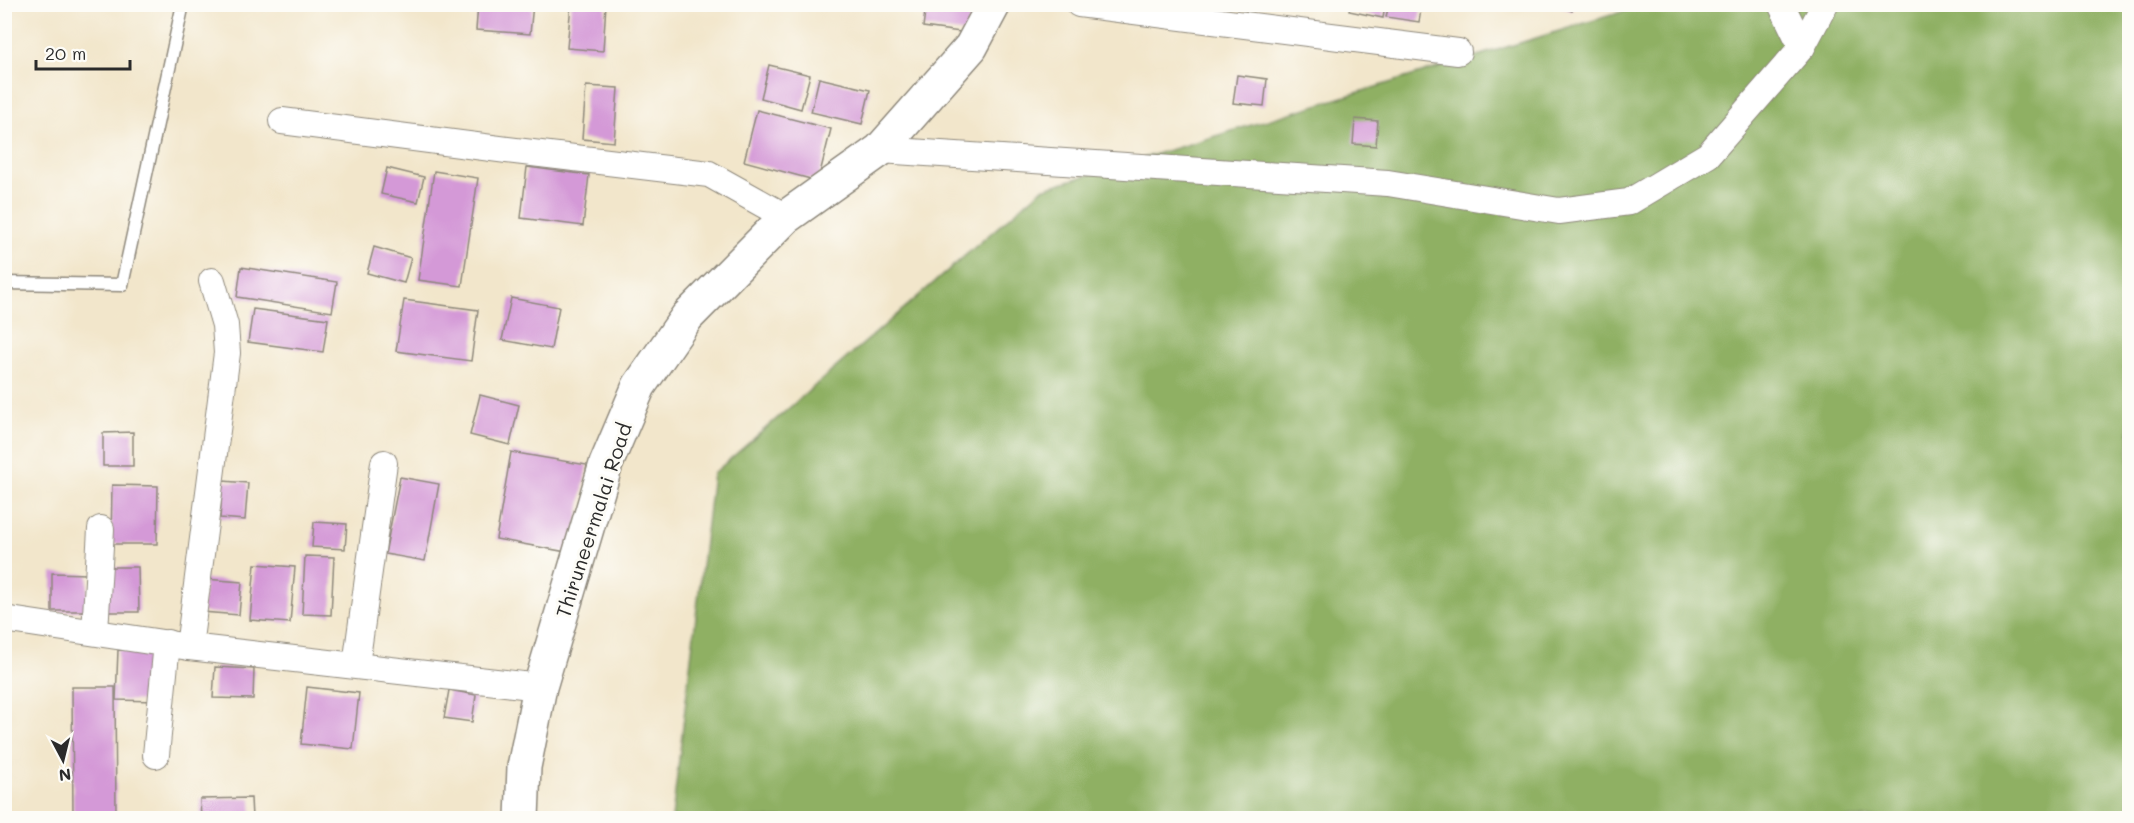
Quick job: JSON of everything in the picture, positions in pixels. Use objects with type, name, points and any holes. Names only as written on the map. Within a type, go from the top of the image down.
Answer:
[{"type":"street","name":"Thiruneermalai Road","points":[[522,819],[524,767],[540,687],[606,464],[639,386],[687,317],[786,218],[880,150],[971,47],[994,4]]},
{"type":"street","points":[[1079,4],[1458,52]]},
{"type":"street","points":[[1781,4],[1802,47]]},
{"type":"street","points":[[880,150],[1389,183],[1559,211],[1629,202],[1708,155],[1802,47],[1825,4]]},
{"type":"street","points":[[282,121],[709,174],[786,218]]},
{"type":"street","points":[[156,755],[178,645],[227,353],[225,325],[212,281]]},
{"type":"street","points":[[356,666],[384,463]]},
{"type":"street","points":[[95,632],[101,529]]},
{"type":"street","points":[[4,619],[178,645],[540,687]]},
{"type":"lane","points":[[4,283],[122,285],[183,4]]},
{"type":"green space","points":[[1644,5],[2129,5],[2129,818],[672,818],[713,474],[1042,189]]},
{"type":"building","points":[[478,4],[533,4],[530,34],[476,30]]},
{"type":"building","points":[[571,4],[606,4],[603,51],[567,48]]},
{"type":"building","points":[[926,4],[972,4],[968,33],[923,27]]},
{"type":"building","points":[[1350,4],[1385,4],[1383,18],[1349,11]]},
{"type":"building","points":[[1389,4],[1422,4],[1419,22],[1386,17]]},
{"type":"building","points":[[1554,4],[1574,4],[1572,11]]},
{"type":"building","points":[[769,65],[810,75],[801,109],[761,98]]},
{"type":"building","points":[[1237,75],[1267,79],[1264,106],[1233,103]]},
{"type":"building","points":[[819,78],[870,90],[862,124],[811,112]]},
{"type":"building","points":[[586,86],[618,88],[614,142],[582,139]]},
{"type":"building","points":[[757,110],[831,129],[818,181],[744,161]]},
{"type":"building","points":[[1355,119],[1378,121],[1376,146],[1353,144]]},
{"type":"building","points":[[527,167],[589,175],[583,226],[521,218]]},
{"type":"building","points":[[387,168],[424,177],[418,202],[381,194]]},
{"type":"building","points":[[434,171],[478,178],[462,286],[418,280]]},
{"type":"building","points":[[374,247],[411,258],[404,283],[367,273]]},
{"type":"building","points":[[241,267],[337,282],[332,312],[237,297]]},
{"type":"building","points":[[511,298],[559,307],[551,349],[502,340]]},
{"type":"building","points":[[404,300],[478,310],[471,361],[396,351]]},
{"type":"building","points":[[253,309],[328,319],[323,352],[248,342]]},
{"type":"building","points":[[480,395],[519,405],[510,445],[470,435]]},
{"type":"building","points":[[133,432],[133,466],[103,466],[103,433]]},
{"type":"building","points":[[511,452],[587,465],[572,553],[496,539]]},
{"type":"building","points":[[400,477],[439,484],[425,561],[385,554]]},
{"type":"building","points":[[223,481],[248,483],[245,520],[220,518]]},
{"type":"building","points":[[112,485],[158,486],[157,544],[111,544]]},
{"type":"building","points":[[314,522],[347,524],[345,549],[312,547]]},
{"type":"building","points":[[305,556],[334,557],[331,615],[302,614]]},
{"type":"building","points":[[255,564],[295,567],[290,623],[250,620]]},
{"type":"building","points":[[104,567],[138,567],[139,612],[104,612]]},
{"type":"building","points":[[52,573],[88,574],[87,611],[52,611]]},
{"type":"building","points":[[205,579],[242,582],[239,615],[202,612]]},
{"type":"building","points":[[118,650],[157,651],[155,701],[116,700]]},
{"type":"building","points":[[215,667],[254,669],[253,699],[213,698]]},
{"type":"building","points":[[72,687],[115,687],[116,818],[73,818]]},
{"type":"building","points":[[307,687],[359,693],[353,749],[301,744]]},
{"type":"building","points":[[449,690],[476,695],[472,722],[444,718]]},
{"type":"building","points":[[251,798],[252,818],[201,818],[200,799]]}]
